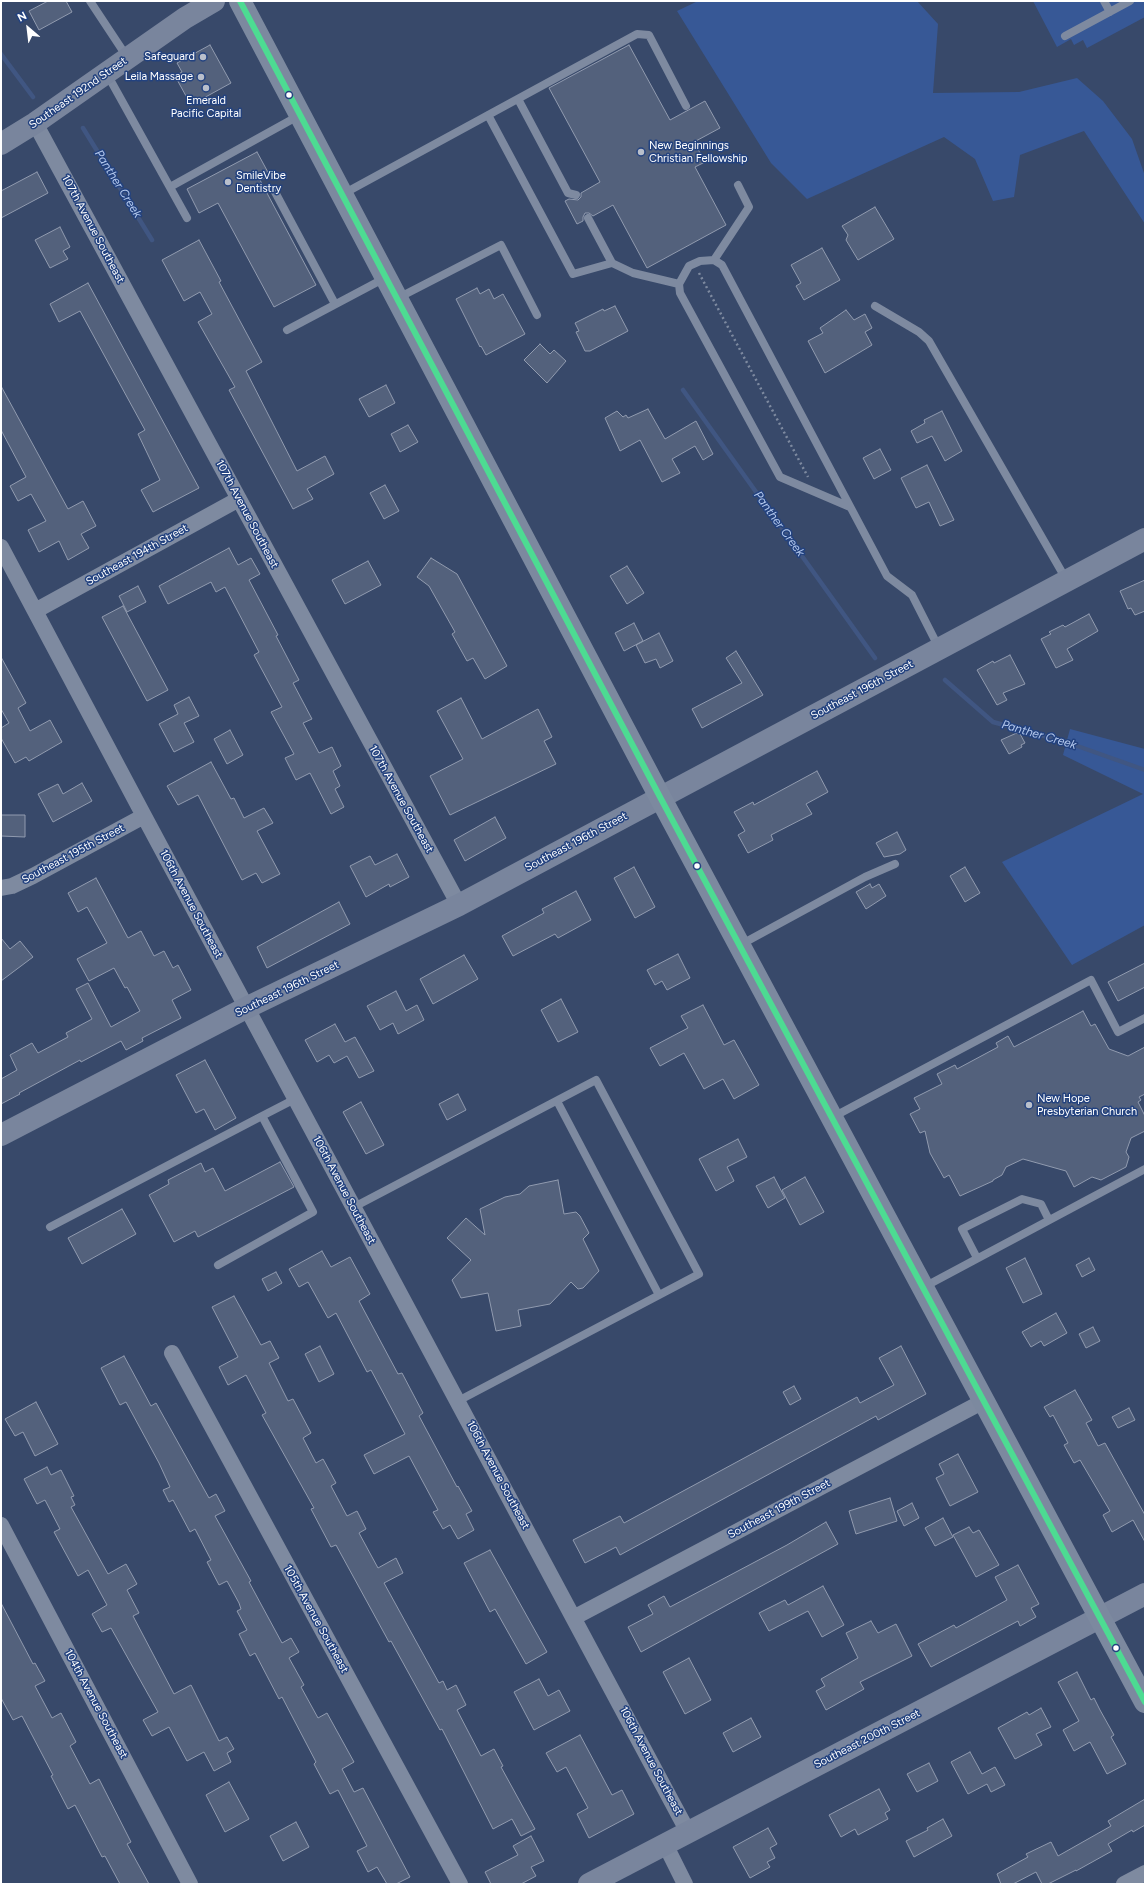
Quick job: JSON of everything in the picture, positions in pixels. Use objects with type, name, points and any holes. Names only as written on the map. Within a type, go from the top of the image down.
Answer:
[{"type":"main road","points":[[240,1],[660,798],[1101,1617],[1145,1702]]},
{"type":"street","name":"Southeast 192nd Street","points":[[1,144],[35,123],[185,18],[214,1]]},
{"type":"street","name":"107th Avenue Southeast","points":[[35,123],[459,905]]},
{"type":"street","name":"Southeast 194th Street","points":[[34,611],[239,500]]},
{"type":"street","name":"Southeast 196th Street","points":[[1,1135],[246,1008],[459,905],[1144,541]]},
{"type":"street","name":"106th Avenue Southeast","points":[[1,547],[246,1008],[575,1617],[688,1832]]},
{"type":"street","name":"Southeast 195th Street","points":[[1,888],[12,886],[33,876],[144,816]]},
{"type":"street","name":"105th Avenue Southeast","points":[[172,1354],[460,1884]]},
{"type":"street","name":"Southeast 199th Street","points":[[575,1617],[984,1401]]},
{"type":"street","name":"104th Avenue Southeast","points":[[1,1525],[190,1884]]},
{"type":"street","name":"Southeast 200th Street","points":[[589,1884],[1145,1594]]},
{"type":"street","points":[[664,1844],[685,1884]]},
{"type":"street","points":[[1124,1884],[1145,1873]]},
{"type":"lane","points":[[90,1],[128,58]]},
{"type":"lane","points":[[1104,1],[1110,12]]},
{"type":"lane","points":[[1065,36],[1130,1]]},
{"type":"lane","points":[[342,194],[637,34],[649,35],[686,106]]},
{"type":"lane","points":[[106,73],[186,218]]},
{"type":"lane","points":[[518,99],[568,193],[576,195]]},
{"type":"lane","points":[[170,187],[301,115]]},
{"type":"lane","points":[[488,115],[573,274],[612,263]]},
{"type":"lane","points":[[714,260],[750,207],[738,185]]},
{"type":"lane","points":[[276,192],[335,304]]},
{"type":"lane","points":[[588,218],[612,263],[633,273],[678,284]]},
{"type":"lane","points":[[397,299],[501,245],[537,315]]},
{"type":"lane","points":[[850,507],[780,477],[680,293],[678,284],[686,270],[694,264],[700,261],[714,260],[722,265],[887,576],[912,595],[940,649]]},
{"type":"lane","points":[[287,330],[386,278]]},
{"type":"lane","points":[[875,306],[919,332],[929,341],[1067,581]]},
{"type":"lane","points":[[739,945],[865,877],[895,864]]},
{"type":"lane","points":[[832,1118],[1091,980],[1118,1032],[1145,1018]]},
{"type":"lane","points":[[354,1207],[596,1080],[699,1274],[458,1401]]},
{"type":"lane","points":[[50,1227],[295,1099]]},
{"type":"lane","points":[[557,1100],[659,1295]]},
{"type":"lane","points":[[218,1264],[313,1212],[262,1116]]},
{"type":"lane","points":[[923,1287],[1145,1169]]},
{"type":"lane","points":[[977,1258],[962,1229],[1022,1199],[1041,1204],[1049,1220]]},
{"type":"path","points":[[694,264],[816,492]]},
{"type":"shaded area","points":[[698,1],[917,1],[938,24],[933,93],[1019,92],[1077,78],[1103,101],[1132,139],[1145,176],[1145,224],[1084,131],[1020,155],[1014,197],[993,201],[975,159],[944,137],[807,199],[771,163],[677,11]]},
{"type":"shaded area","points":[[1033,1],[1145,1],[1145,17],[1087,48],[1083,40],[1074,45],[1071,39],[1057,47]]},
{"type":"shaded area","points":[[1070,729],[1145,749],[1145,925],[1072,965],[1002,862],[1143,794],[1063,755]]},
{"type":"building","points":[[48,1],[66,1],[72,12],[39,30],[29,11]]},
{"type":"building","points":[[210,45],[231,83],[191,105],[175,76],[182,72],[177,63]]},
{"type":"building","name":"New Beginnings Christian Fellowship","points":[[629,45],[670,120],[705,101],[720,128],[694,142],[705,162],[695,167],[726,225],[647,268],[613,205],[593,216],[589,213],[585,213],[583,221],[577,224],[565,201],[569,199],[578,200],[581,197],[581,193],[600,182],[549,88]]},
{"type":"building","points":[[257,152],[270,176],[260,180],[316,285],[274,307],[218,203],[199,213],[187,189]]},
{"type":"building","points":[[37,172],[48,193],[1,218],[1,191]]},
{"type":"building","points":[[875,207],[894,239],[858,260],[846,240],[848,235],[842,226]]},
{"type":"building","points":[[60,227],[70,247],[63,251],[68,259],[50,268],[35,240]]},
{"type":"building","points":[[199,240],[221,281],[219,282],[262,362],[246,371],[297,471],[325,456],[334,474],[307,489],[313,499],[293,509],[229,390],[235,387],[198,322],[212,314],[200,292],[184,301],[162,260]]},
{"type":"building","points":[[822,248],[840,280],[804,300],[796,286],[801,283],[791,265]]},
{"type":"building","points":[[88,283],[199,488],[153,512],[141,490],[160,480],[138,434],[145,430],[80,311],[59,322],[50,304]]},
{"type":"building","points":[[477,288],[480,294],[489,289],[494,299],[503,294],[525,334],[486,355],[481,346],[480,347],[456,299]]},
{"type":"building","points":[[615,306],[628,331],[590,351],[585,351],[576,332],[579,331],[575,323],[603,309],[604,311]]},
{"type":"building","points":[[846,310],[854,320],[865,314],[872,328],[865,332],[872,345],[825,373],[808,341],[823,333],[820,328]]},
{"type":"building","points":[[540,344],[550,354],[554,350],[566,361],[547,383],[524,360]]},
{"type":"building","points":[[386,385],[395,403],[369,417],[359,399]]},
{"type":"building","points":[[1,386],[68,509],[83,501],[96,526],[81,534],[89,548],[68,560],[59,541],[39,552],[28,530],[46,521],[31,494],[18,501],[10,486],[26,477],[1,430]]},
{"type":"building","points":[[648,409],[665,439],[696,421],[713,454],[703,460],[695,446],[672,459],[680,473],[662,482],[640,440],[620,451],[605,418],[617,411],[623,417],[626,415],[628,418]]},
{"type":"building","points":[[942,411],[962,451],[945,461],[932,436],[917,443],[911,431],[925,423],[924,420]]},
{"type":"building","points":[[408,425],[418,442],[400,452],[391,434]]},
{"type":"building","points":[[880,449],[891,470],[874,479],[863,458]]},
{"type":"building","points":[[927,465],[954,520],[940,526],[929,502],[916,508],[901,478]]},
{"type":"building","points":[[385,485],[399,511],[384,519],[370,493]]},
{"type":"building","points":[[229,548],[238,565],[251,558],[260,574],[249,580],[278,635],[276,636],[299,680],[293,683],[312,719],[303,723],[319,753],[332,747],[341,766],[333,771],[340,786],[335,789],[344,807],[331,814],[310,773],[296,780],[285,758],[294,754],[271,712],[282,707],[254,655],[259,652],[225,587],[216,592],[211,582],[168,604],[159,586]]},
{"type":"building","points":[[431,558],[457,574],[507,666],[485,679],[473,658],[467,661],[452,634],[455,632],[429,586],[417,577]]},
{"type":"building","points":[[368,561],[381,585],[345,604],[332,580]]},
{"type":"building","points":[[627,566],[644,593],[627,604],[610,576]]},
{"type":"building","points":[[1145,580],[1145,611],[1135,615],[1131,608],[1128,609],[1120,591]]},
{"type":"building","points":[[138,586],[146,602],[127,612],[119,596]]},
{"type":"building","points":[[123,606],[168,690],[147,701],[102,617]]},
{"type":"building","points":[[1089,614],[1098,631],[1067,649],[1073,660],[1056,668],[1041,639],[1051,634],[1049,632],[1063,625],[1065,627]]},
{"type":"building","points":[[634,623],[643,641],[624,651],[615,633]]},
{"type":"building","points":[[659,633],[673,661],[660,668],[656,659],[645,663],[636,645]]},
{"type":"building","points":[[736,651],[763,695],[702,728],[692,709],[742,683],[726,658]]},
{"type":"building","points":[[1010,655],[1025,684],[1003,693],[1007,700],[997,705],[977,670],[993,661],[994,663]]},
{"type":"building","points":[[1,657],[26,703],[18,708],[30,731],[50,720],[62,742],[29,761],[26,757],[15,763],[1,738],[1,728],[9,723],[1,709]]},
{"type":"building","points":[[189,697],[199,716],[184,723],[194,742],[174,752],[159,724],[178,714],[174,705]]},
{"type":"building","points":[[461,698],[482,739],[538,709],[552,737],[544,741],[556,764],[450,815],[430,776],[463,759],[437,711]]},
{"type":"building","points":[[230,730],[243,755],[227,764],[214,739]]},
{"type":"building","points":[[1019,732],[1025,743],[1021,745],[1022,747],[1009,754],[1001,740]]},
{"type":"building","points":[[211,762],[231,799],[234,798],[244,818],[264,808],[273,823],[257,831],[280,874],[262,883],[256,873],[242,880],[198,795],[178,805],[167,786]]},
{"type":"building","points":[[817,771],[828,792],[806,804],[812,814],[771,835],[773,840],[748,853],[738,835],[745,831],[734,812],[753,802],[754,805]]},
{"type":"building","points":[[82,783],[92,801],[53,822],[38,794],[58,784],[63,794]]},
{"type":"building","points":[[1,815],[25,815],[25,837],[1,836]]},
{"type":"building","points":[[495,817],[506,838],[465,861],[454,840]]},
{"type":"building","points":[[897,832],[906,850],[900,854],[884,857],[876,843]]},
{"type":"building","points":[[397,854],[409,877],[390,887],[389,884],[366,897],[350,866],[370,856],[375,865]]},
{"type":"building","points":[[634,867],[655,907],[635,918],[614,878]]},
{"type":"building","points":[[965,867],[980,893],[965,902],[950,876]]},
{"type":"building","points":[[96,878],[128,938],[141,931],[154,956],[164,951],[173,968],[178,965],[191,990],[172,1000],[181,1018],[142,1038],[143,1041],[126,1050],[121,1041],[81,1062],[80,1060],[1,1104],[1,1079],[17,1070],[10,1055],[32,1043],[38,1053],[68,1037],[66,1033],[92,1019],[76,989],[88,983],[111,1027],[140,1011],[127,987],[125,988],[114,968],[89,981],[77,959],[107,943],[87,907],[78,912],[68,893]]},
{"type":"building","points":[[870,884],[872,888],[879,884],[886,896],[866,909],[856,892]]},
{"type":"building","points":[[576,891],[591,920],[558,938],[555,934],[513,956],[502,936],[544,913],[542,909]]},
{"type":"building","points":[[339,902],[350,924],[267,968],[257,947]]},
{"type":"building","points":[[1,938],[10,949],[20,941],[33,957],[1,981]]},
{"type":"building","points":[[678,954],[690,978],[667,990],[662,981],[655,985],[647,970]]},
{"type":"building","points":[[464,955],[478,979],[433,1004],[420,979]]},
{"type":"building","points":[[1145,963],[1145,987],[1118,1001],[1108,982]]},
{"type":"building","points":[[396,991],[406,1011],[417,1005],[424,1020],[398,1034],[393,1023],[380,1030],[367,1006]]},
{"type":"building","points":[[561,999],[578,1032],[558,1042],[541,1010]]},
{"type":"building","points":[[703,1005],[724,1045],[734,1040],[759,1085],[734,1099],[723,1079],[704,1089],[684,1053],[660,1066],[650,1048],[688,1028],[681,1016]]},
{"type":"building","name":"New Hope Presbyterian Church","points":[[1083,1011],[1091,1026],[1095,1024],[1109,1049],[1128,1056],[1145,1047],[1145,1094],[1139,1097],[1141,1100],[1138,1102],[1145,1116],[1145,1131],[1131,1138],[1126,1152],[1129,1157],[1126,1167],[1101,1180],[1092,1177],[1074,1187],[1066,1171],[1023,1159],[1006,1167],[1002,1175],[993,1181],[960,1196],[949,1175],[944,1178],[930,1153],[925,1131],[920,1133],[910,1114],[920,1109],[914,1098],[942,1084],[937,1074],[955,1065],[957,1069],[998,1047],[996,1043],[1008,1036],[1014,1047]]},
{"type":"building","points":[[335,1024],[345,1042],[355,1037],[374,1071],[359,1078],[347,1056],[334,1063],[329,1055],[317,1062],[305,1040]]},
{"type":"building","points":[[205,1060],[236,1118],[215,1130],[204,1109],[196,1113],[176,1075]]},
{"type":"building","points":[[458,1094],[466,1110],[447,1120],[439,1104]]},
{"type":"building","points":[[361,1102],[384,1145],[366,1154],[343,1112]]},
{"type":"building","points":[[738,1139],[747,1157],[727,1167],[734,1181],[716,1191],[699,1159]]},
{"type":"building","points":[[280,1162],[294,1187],[198,1237],[195,1231],[174,1242],[149,1195],[169,1184],[168,1180],[201,1163],[205,1172],[213,1168],[225,1191]]},
{"type":"building","points":[[774,1177],[785,1198],[768,1208],[756,1186]]},
{"type":"building","points":[[805,1177],[824,1212],[800,1225],[782,1190]]},
{"type":"building","points":[[558,1180],[564,1214],[576,1212],[580,1216],[589,1233],[583,1239],[599,1271],[583,1288],[578,1289],[571,1282],[550,1304],[518,1310],[521,1326],[496,1331],[488,1293],[461,1298],[452,1280],[471,1260],[447,1238],[466,1218],[485,1235],[480,1209],[505,1197],[520,1194],[529,1186]]},
{"type":"building","points":[[122,1209],[136,1234],[82,1264],[68,1238]]},
{"type":"building","points":[[322,1251],[331,1267],[350,1257],[370,1294],[359,1301],[398,1374],[402,1373],[423,1413],[419,1416],[457,1487],[458,1486],[472,1511],[466,1514],[474,1530],[458,1539],[450,1525],[443,1529],[433,1512],[438,1510],[409,1456],[374,1474],[364,1455],[405,1434],[371,1370],[367,1372],[336,1313],[328,1318],[308,1282],[299,1287],[289,1269]]},
{"type":"building","points":[[1025,1258],[1042,1294],[1023,1303],[1006,1268]]},
{"type":"building","points":[[1089,1258],[1095,1270],[1082,1277],[1076,1265]]},
{"type":"building","points":[[276,1272],[282,1283],[268,1291],[262,1279]]},
{"type":"building","points":[[234,1296],[261,1345],[270,1341],[279,1358],[269,1363],[288,1401],[293,1399],[311,1433],[303,1438],[316,1463],[323,1459],[336,1483],[331,1486],[347,1516],[357,1511],[366,1529],[359,1533],[378,1568],[396,1558],[403,1573],[384,1583],[439,1683],[443,1681],[447,1690],[456,1685],[466,1705],[457,1710],[481,1756],[494,1749],[503,1766],[501,1767],[535,1829],[521,1836],[512,1819],[493,1829],[442,1729],[440,1730],[391,1641],[389,1642],[336,1545],[331,1547],[311,1509],[314,1508],[262,1415],[266,1413],[246,1375],[228,1385],[219,1367],[238,1357],[212,1307]]},
{"type":"building","points":[[1056,1313],[1067,1333],[1044,1346],[1041,1341],[1031,1347],[1022,1332]]},
{"type":"building","points":[[1093,1327],[1100,1341],[1086,1348],[1079,1334]]},
{"type":"building","points":[[320,1346],[334,1374],[319,1382],[305,1354]]},
{"type":"building","points":[[901,1346],[926,1394],[878,1420],[876,1416],[620,1555],[616,1547],[585,1563],[573,1540],[620,1516],[624,1523],[857,1397],[860,1403],[894,1385],[879,1358]]},
{"type":"building","points":[[124,1356],[151,1406],[156,1403],[209,1498],[216,1494],[225,1511],[215,1516],[251,1581],[249,1582],[282,1643],[291,1638],[299,1652],[289,1658],[304,1685],[301,1687],[318,1718],[327,1713],[354,1762],[342,1769],[354,1792],[363,1788],[410,1877],[396,1884],[387,1884],[377,1867],[368,1872],[357,1851],[367,1846],[338,1790],[330,1794],[314,1764],[316,1762],[282,1697],[279,1699],[255,1653],[250,1656],[239,1634],[247,1630],[237,1611],[241,1609],[239,1603],[227,1581],[219,1585],[207,1562],[211,1560],[195,1529],[190,1532],[173,1500],[169,1502],[163,1490],[170,1487],[159,1463],[126,1402],[120,1405],[101,1368]]},
{"type":"building","points":[[794,1386],[801,1399],[790,1405],[783,1392]]},
{"type":"building","points":[[1075,1390],[1092,1420],[1086,1423],[1098,1446],[1105,1443],[1145,1515],[1145,1542],[1133,1520],[1112,1532],[1103,1515],[1110,1511],[1080,1460],[1074,1463],[1064,1445],[1068,1443],[1053,1415],[1050,1417],[1044,1407]]},
{"type":"building","points":[[36,1402],[58,1444],[35,1456],[23,1432],[15,1436],[5,1419]]},
{"type":"building","points":[[1129,1408],[1135,1420],[1118,1428],[1112,1417]]},
{"type":"building","points":[[958,1454],[978,1492],[950,1506],[936,1478],[944,1474],[939,1464]]},
{"type":"building","points":[[47,1467],[51,1475],[61,1470],[74,1496],[71,1497],[75,1505],[71,1507],[108,1574],[126,1564],[137,1584],[127,1590],[139,1613],[133,1616],[174,1694],[191,1685],[219,1741],[227,1737],[234,1749],[227,1753],[231,1762],[214,1771],[204,1752],[187,1761],[169,1727],[152,1736],[143,1720],[158,1712],[111,1628],[102,1632],[92,1614],[107,1605],[88,1570],[78,1576],[54,1532],[60,1529],[45,1500],[37,1504],[24,1479]]},
{"type":"building","points":[[890,1498],[897,1521],[856,1534],[849,1511]]},
{"type":"building","points":[[912,1503],[919,1518],[904,1526],[897,1511]]},
{"type":"building","points":[[943,1518],[953,1537],[935,1546],[925,1528]]},
{"type":"building","points":[[826,1522],[838,1544],[641,1652],[628,1627],[653,1614],[648,1605],[664,1596],[670,1607],[787,1545]]},
{"type":"building","points":[[969,1527],[973,1533],[979,1530],[999,1565],[976,1577],[953,1535]]},
{"type":"building","points":[[490,1550],[547,1652],[526,1664],[495,1609],[490,1612],[464,1563]]},
{"type":"building","points":[[1018,1565],[1039,1604],[1031,1608],[1036,1617],[1020,1626],[1018,1621],[931,1667],[918,1644],[954,1625],[956,1628],[1007,1600],[995,1577]]},
{"type":"building","points":[[823,1586],[844,1625],[822,1637],[808,1611],[769,1631],[759,1613],[785,1600],[788,1605]]},
{"type":"building","points":[[1,1603],[33,1664],[35,1663],[45,1681],[35,1686],[52,1718],[61,1713],[76,1742],[70,1746],[90,1784],[99,1779],[131,1842],[127,1844],[149,1884],[120,1884],[105,1856],[102,1857],[75,1805],[68,1809],[51,1776],[53,1775],[22,1716],[13,1720],[1,1698]]},
{"type":"building","points":[[871,1621],[878,1633],[896,1624],[912,1656],[860,1682],[864,1689],[826,1710],[816,1691],[825,1686],[821,1679],[858,1658],[846,1633]]},
{"type":"building","points":[[689,1658],[711,1700],[685,1714],[663,1672]]},
{"type":"building","points":[[1077,1672],[1091,1700],[1094,1698],[1114,1735],[1111,1737],[1126,1764],[1107,1774],[1090,1742],[1074,1751],[1063,1730],[1079,1721],[1058,1682]]},
{"type":"building","points":[[539,1679],[548,1696],[559,1690],[570,1711],[534,1730],[514,1692]]},
{"type":"building","points":[[1041,1708],[1051,1727],[1036,1734],[1042,1745],[1015,1759],[998,1728],[1027,1712],[1029,1715]]},
{"type":"building","points":[[751,1718],[761,1737],[733,1752],[723,1733]]},
{"type":"building","points":[[580,1735],[612,1795],[622,1790],[634,1814],[589,1838],[577,1814],[588,1808],[566,1767],[557,1772],[546,1753]]},
{"type":"building","points":[[970,1752],[982,1774],[995,1767],[1005,1785],[991,1792],[987,1784],[968,1794],[951,1762]]},
{"type":"building","points":[[929,1763],[938,1781],[917,1792],[907,1774]]},
{"type":"building","points":[[229,1782],[249,1819],[225,1832],[206,1795]]},
{"type":"building","points":[[879,1789],[890,1810],[885,1813],[888,1819],[858,1835],[855,1829],[841,1837],[829,1815]]},
{"type":"building","points":[[1145,1799],[1145,1825],[1133,1832],[1132,1830],[1108,1844],[1112,1851],[1076,1871],[1048,1884],[1042,1884],[1036,1872],[1013,1884],[1001,1884],[997,1874],[1028,1857],[1026,1854],[1051,1842],[1058,1856],[1111,1826],[1108,1821]]},
{"type":"building","points":[[943,1819],[952,1836],[914,1857],[906,1841],[928,1830],[927,1828]]},
{"type":"building","points":[[296,1822],[309,1847],[283,1861],[270,1836]]},
{"type":"building","points":[[768,1828],[777,1844],[770,1848],[775,1858],[767,1862],[770,1867],[750,1878],[733,1847]]},
{"type":"building","points":[[531,1836],[544,1861],[531,1867],[536,1876],[521,1884],[491,1884],[485,1872],[518,1855],[513,1846]]},
{"type":"waterway","name":"Panther Creek","points":[[1,54],[33,97]]},
{"type":"waterway","name":"Panther Creek","points":[[83,128],[152,240]]},
{"type":"waterway","name":"Panther Creek","points":[[683,390],[875,658]]},
{"type":"waterway","name":"Panther Creek","points":[[945,680],[993,722],[1066,742],[1145,770]]},
{"type":"transit line","points":[[240,1],[660,797],[1145,1702]]},
{"type":"place","name":"Safeguard","points":[[203,57]]},
{"type":"place","name":"Leila Massage","points":[[201,77]]},
{"type":"place","name":"Emerald Pacific Capital","points":[[206,88]]},
{"type":"place","name":"New Beginnings Christian Fellowship","points":[[641,152]]},
{"type":"place","name":"SmileVibe Dentistry","points":[[228,182]]},
{"type":"place","name":"New Hope Presbyterian Church","points":[[1029,1105]]}]
